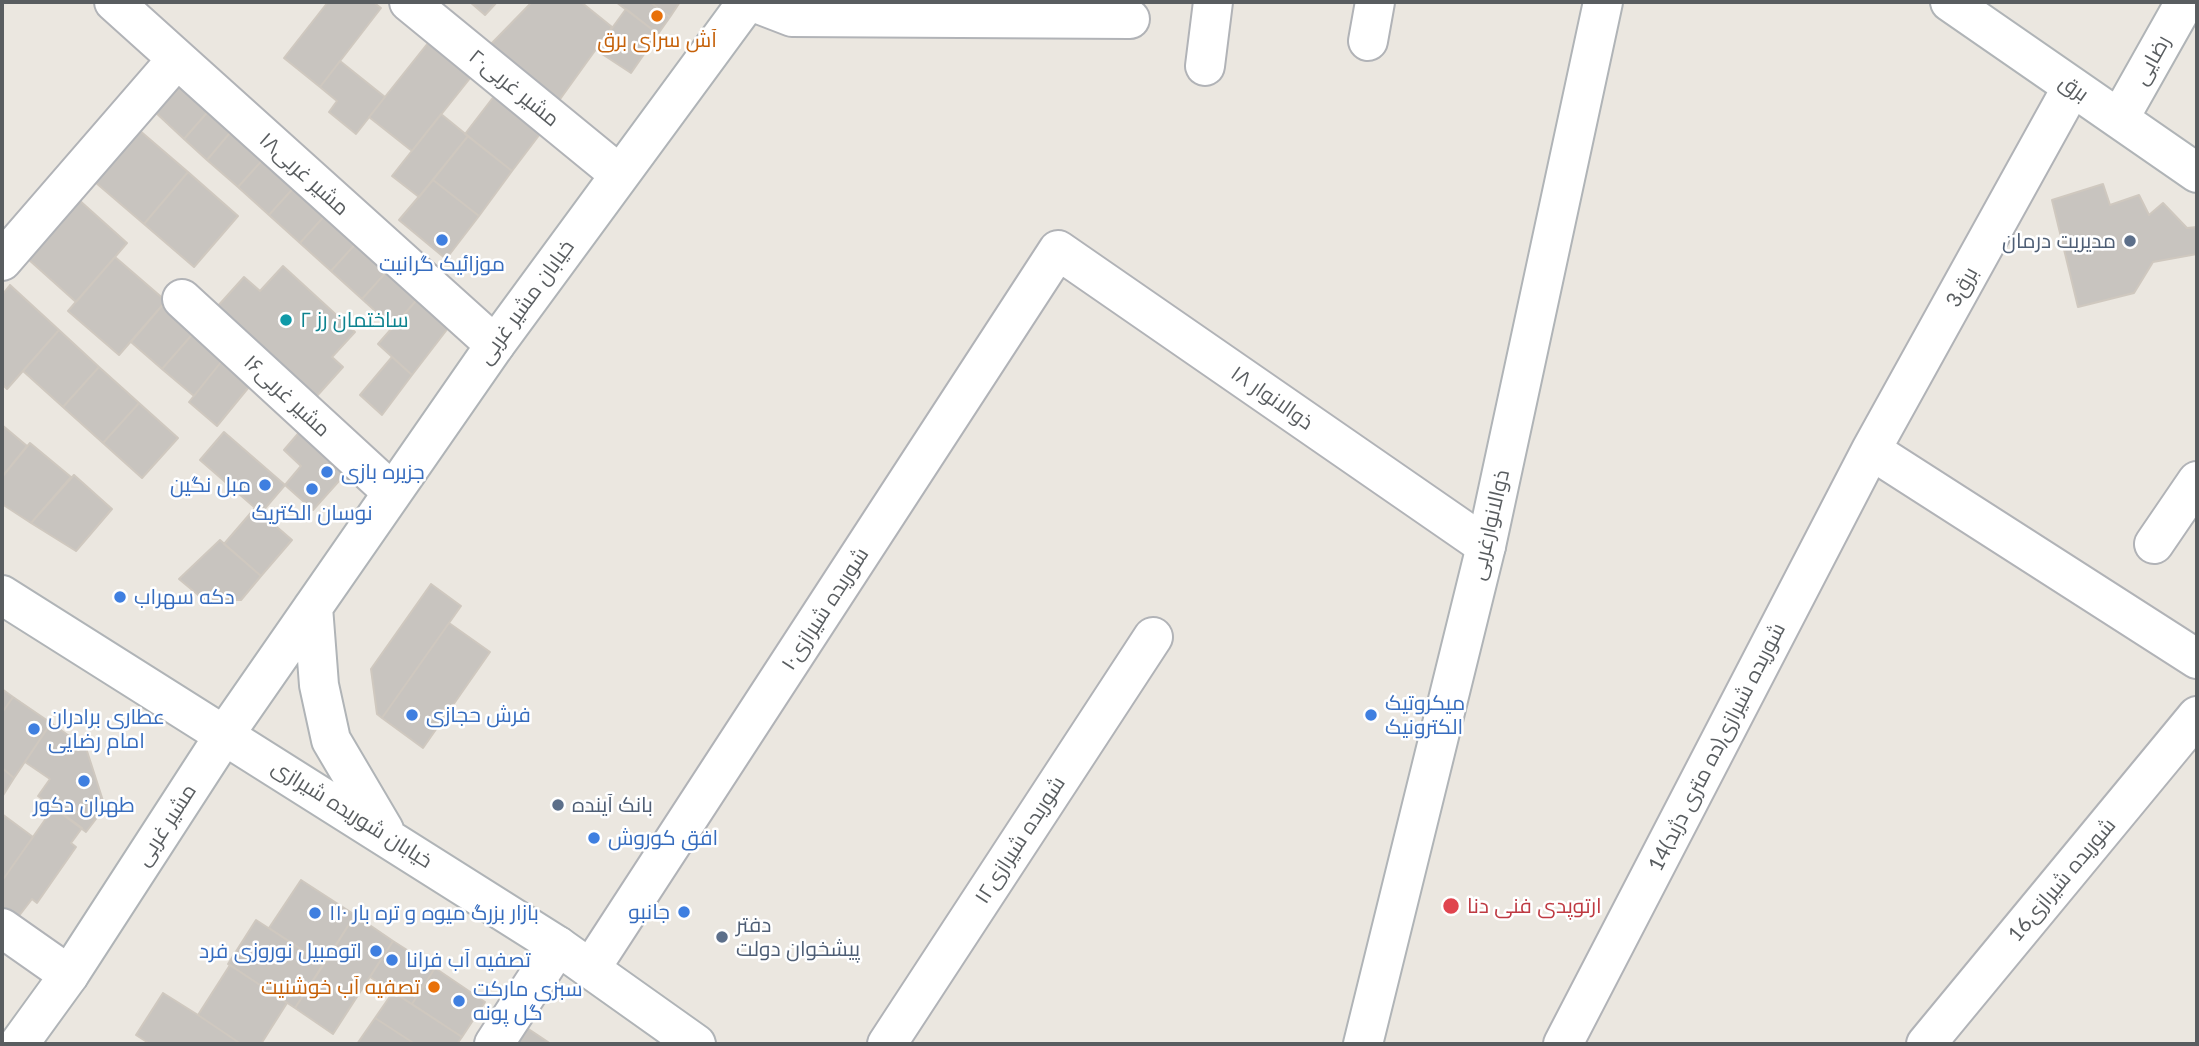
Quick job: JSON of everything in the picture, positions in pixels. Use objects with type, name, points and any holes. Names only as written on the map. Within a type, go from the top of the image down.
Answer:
[{"type":"street","name":"مشیر غربی۱۸","points":[[114,2],[495,345]]},
{"type":"street","name":"مشیر غربی۲۰","points":[[409,2],[619,174]]},
{"type":"street","name":"خیابان مشیر غربی","points":[[313,607],[495,345],[747,2]]},
{"type":"street","points":[[753,2],[792,17],[1130,19]]},
{"type":"street","points":[[1205,66],[1213,2]]},
{"type":"street","points":[[1368,41],[1375,2]]},
{"type":"street","name":"ذوالانوارغربی","points":[[1363,1044],[1486,545],[1603,2]]},
{"type":"street","name":"برق","points":[[1950,2],[2197,173]]},
{"type":"street","name":"رضایی","points":[[2119,119],[2185,2]]},
{"type":"street","points":[[2,261],[177,59]]},
{"type":"street","name":"3برق","points":[[1871,450],[2073,87]]},
{"type":"street","name":"ذوالانوار ۱۸","points":[[1058,250],[1486,545]]},
{"type":"street","name":"۱۰شوریده شیرازی","points":[[591,968],[1058,250]]},
{"type":"street","name":"مشیر غربی۱۶","points":[[182,299],[392,492]]},
{"type":"street","points":[[1871,450],[2197,659]]},
{"type":"street","name":"14شوریده شیرازی(ده متری دژبد)","points":[[1563,1044],[1871,450]]},
{"type":"street","points":[[2154,544],[2197,481]]},
{"type":"street","name":"خیابان شوریده شیرازی","points":[[2,595],[388,836],[591,968],[696,1044]]},
{"type":"street","points":[[313,607],[319,685],[331,740],[388,836]]},
{"type":"street","name":"مشیر غربی","points":[[19,1044],[69,975],[225,734],[313,607]]},
{"type":"street","name":"شوریده شیرازی۱۲","points":[[887,1044],[1153,637]]},
{"type":"street","name":"شوریده شیرازی16","points":[[1926,1044],[2197,716]]},
{"type":"street","points":[[2,928],[69,975]]},
{"type":"street","points":[[494,1044],[558,946]]},
{"type":"building","points":[[328,2],[373,2],[381,8],[320,87],[284,58]]},
{"type":"building","points":[[470,2],[497,2],[485,15]]},
{"type":"building","points":[[532,2],[581,2],[612,27],[558,102],[491,44]]},
{"type":"building","points":[[616,2],[650,2],[670,17],[658,34]]},
{"type":"building","points":[[650,2],[680,2],[670,17]]},
{"type":"building","points":[[626,9],[658,34],[631,73],[596,50]]},
{"type":"building","points":[[428,43],[471,77],[412,151],[369,117]]},
{"type":"building","points":[[340,61],[385,97],[356,134],[329,112],[337,101],[320,87]]},
{"type":"building","points":[[182,80],[212,107],[184,139],[154,111]]},
{"type":"building","points":[[495,95],[543,130],[512,171],[465,134]]},
{"type":"building","points":[[212,107],[234,128],[207,160],[184,139]]},
{"type":"building","points":[[441,114],[468,136],[419,197],[392,176]]},
{"type":"building","points":[[234,128],[266,156],[238,187],[207,160]]},
{"type":"building","points":[[139,130],[188,172],[144,224],[95,182]]},
{"type":"building","points":[[468,136],[512,171],[479,216],[433,180]]},
{"type":"building","points":[[266,156],[297,184],[269,215],[238,187]]},
{"type":"building","points":[[188,172],[238,216],[194,267],[144,224]]},
{"type":"building","points":[[433,180],[479,216],[446,259],[399,220]]},
{"type":"building","points":[[297,184],[328,212],[300,243],[269,215]]},
{"type":"building","name":"مدیریت درمان","points":[[2103,184],[2110,205],[2139,195],[2149,215],[2163,203],[2187,228],[2197,227],[2197,254],[2153,262],[2134,293],[2078,307],[2052,200]]},
{"type":"building","points":[[79,200],[127,243],[76,302],[28,259]]},
{"type":"building","points":[[328,212],[359,240],[331,271],[300,243]]},
{"type":"building","points":[[359,240],[390,268],[362,299],[331,271]]},
{"type":"building","points":[[115,257],[166,301],[119,355],[68,311]]},
{"type":"building","name":"ساختمان رز ۲","points":[[283,266],[355,332],[332,357],[343,367],[316,397],[217,307],[244,277],[260,291]]},
{"type":"building","points":[[390,268],[421,295],[393,327],[362,299]]},
{"type":"building","points":[[10,285],[59,330],[7,389],[2,384],[2,295]]},
{"type":"building","points":[[421,295],[452,323],[412,375],[378,344]]},
{"type":"building","points":[[166,301],[197,329],[162,369],[131,342]]},
{"type":"building","points":[[197,329],[225,357],[194,396],[162,369]]},
{"type":"building","points":[[59,330],[99,367],[63,407],[23,371]]},
{"type":"building","points":[[225,357],[253,382],[217,426],[189,402]]},
{"type":"building","points":[[392,357],[412,375],[382,415],[360,395]]},
{"type":"building","points":[[99,367],[139,403],[103,443],[63,407]]},
{"type":"building","points":[[139,403],[178,438],[142,478],[103,443]]},
{"type":"building","points":[[2,425],[27,446],[2,477]]},
{"type":"building","points":[[302,429],[347,472],[313,510],[285,485],[301,466],[284,450]]},
{"type":"building","points":[[224,432],[285,485],[261,513],[200,460]]},
{"type":"building","points":[[30,443],[71,477],[31,523],[2,504],[2,477]]},
{"type":"building","points":[[74,475],[112,509],[76,551],[31,523]]},
{"type":"building","points":[[255,508],[292,540],[261,576],[224,544]]},
{"type":"building","points":[[220,540],[261,576],[241,600],[203,599],[179,579]]},
{"type":"building","points":[[431,584],[461,606],[382,718],[377,714],[371,669]]},
{"type":"building","points":[[449,623],[490,652],[423,748],[382,718]]},
{"type":"building","points":[[2,689],[13,697],[2,713]]},
{"type":"building","points":[[13,697],[51,723],[14,778],[2,768],[2,713]]},
{"type":"building","points":[[51,723],[86,748],[105,807],[86,832],[38,796],[50,779],[25,762]]},
{"type":"building","points":[[2,768],[14,778],[2,797]]},
{"type":"building","points":[[54,807],[82,828],[71,843],[76,847],[37,903],[32,899],[15,921],[2,912],[2,881]]},
{"type":"building","points":[[2,814],[33,837],[2,881]]},
{"type":"building","points":[[301,880],[355,915],[324,964],[269,928]]},
{"type":"building","points":[[355,915],[393,941],[333,1034],[295,1008]]},
{"type":"building","points":[[256,920],[324,964],[295,1008],[228,964]]},
{"type":"building","points":[[393,941],[435,968],[412,1004],[370,977]]},
{"type":"building","points":[[230,965],[287,1003],[261,1044],[241,1044],[198,1015]]},
{"type":"building","points":[[435,968],[485,1002],[462,1037],[412,1004]]},
{"type":"building","points":[[393,992],[462,1037],[457,1044],[415,1044],[375,1018]]},
{"type":"building","points":[[163,993],[241,1044],[150,1044],[136,1035]]},
{"type":"building","points":[[375,1018],[415,1044],[357,1044]]},
{"type":"building","points":[[518,1022],[551,1044],[504,1044]]},
{"type":"place","name":"آش سرای برق","points":[[657,16]]},
{"type":"place","name":"موزائیک گرانیت","points":[[442,240]]},
{"type":"place","name":"مدیریت درمان","points":[[2130,241]]},
{"type":"place","name":"ساختمان رز ۲","points":[[286,320]]},
{"type":"place","name":"جزیره بازی","points":[[327,472]]},
{"type":"place","name":"مبل نگین","points":[[265,485]]},
{"type":"place","name":"نوسان الکتریک","points":[[312,489]]},
{"type":"place","name":"دکه سهراب","points":[[120,597]]},
{"type":"place","name":"فرش حجازی","points":[[412,715]]},
{"type":"place","name":"میکروتیک الکترونیک","points":[[1371,715]]},
{"type":"place","name":"عطاری برادران امام رضایی","points":[[34,729]]},
{"type":"place","name":"طهران دکور","points":[[84,781]]},
{"type":"place","name":"بانک آینده","points":[[558,805]]},
{"type":"place","name":"افق کوروش","points":[[594,838]]},
{"type":"place","name":"ارتوپدی فنی دنا","points":[[1451,906]]},
{"type":"place","name":"جانبو","points":[[684,912]]},
{"type":"place","name":"بازار بزرگ میوه و تره بار ۱۱۰","points":[[315,913]]},
{"type":"place","name":"دفتر پیشخوان دولت","points":[[722,937]]},
{"type":"place","name":"اتومبیل نوروزی فرد","points":[[376,951]]},
{"type":"place","name":"تصفیه آب فرانا","points":[[392,960]]},
{"type":"place","name":"تصفیه آب خوشنیت","points":[[434,987]]},
{"type":"place","name":"سبزی مارکت گل پونه","points":[[459,1001]]}]
